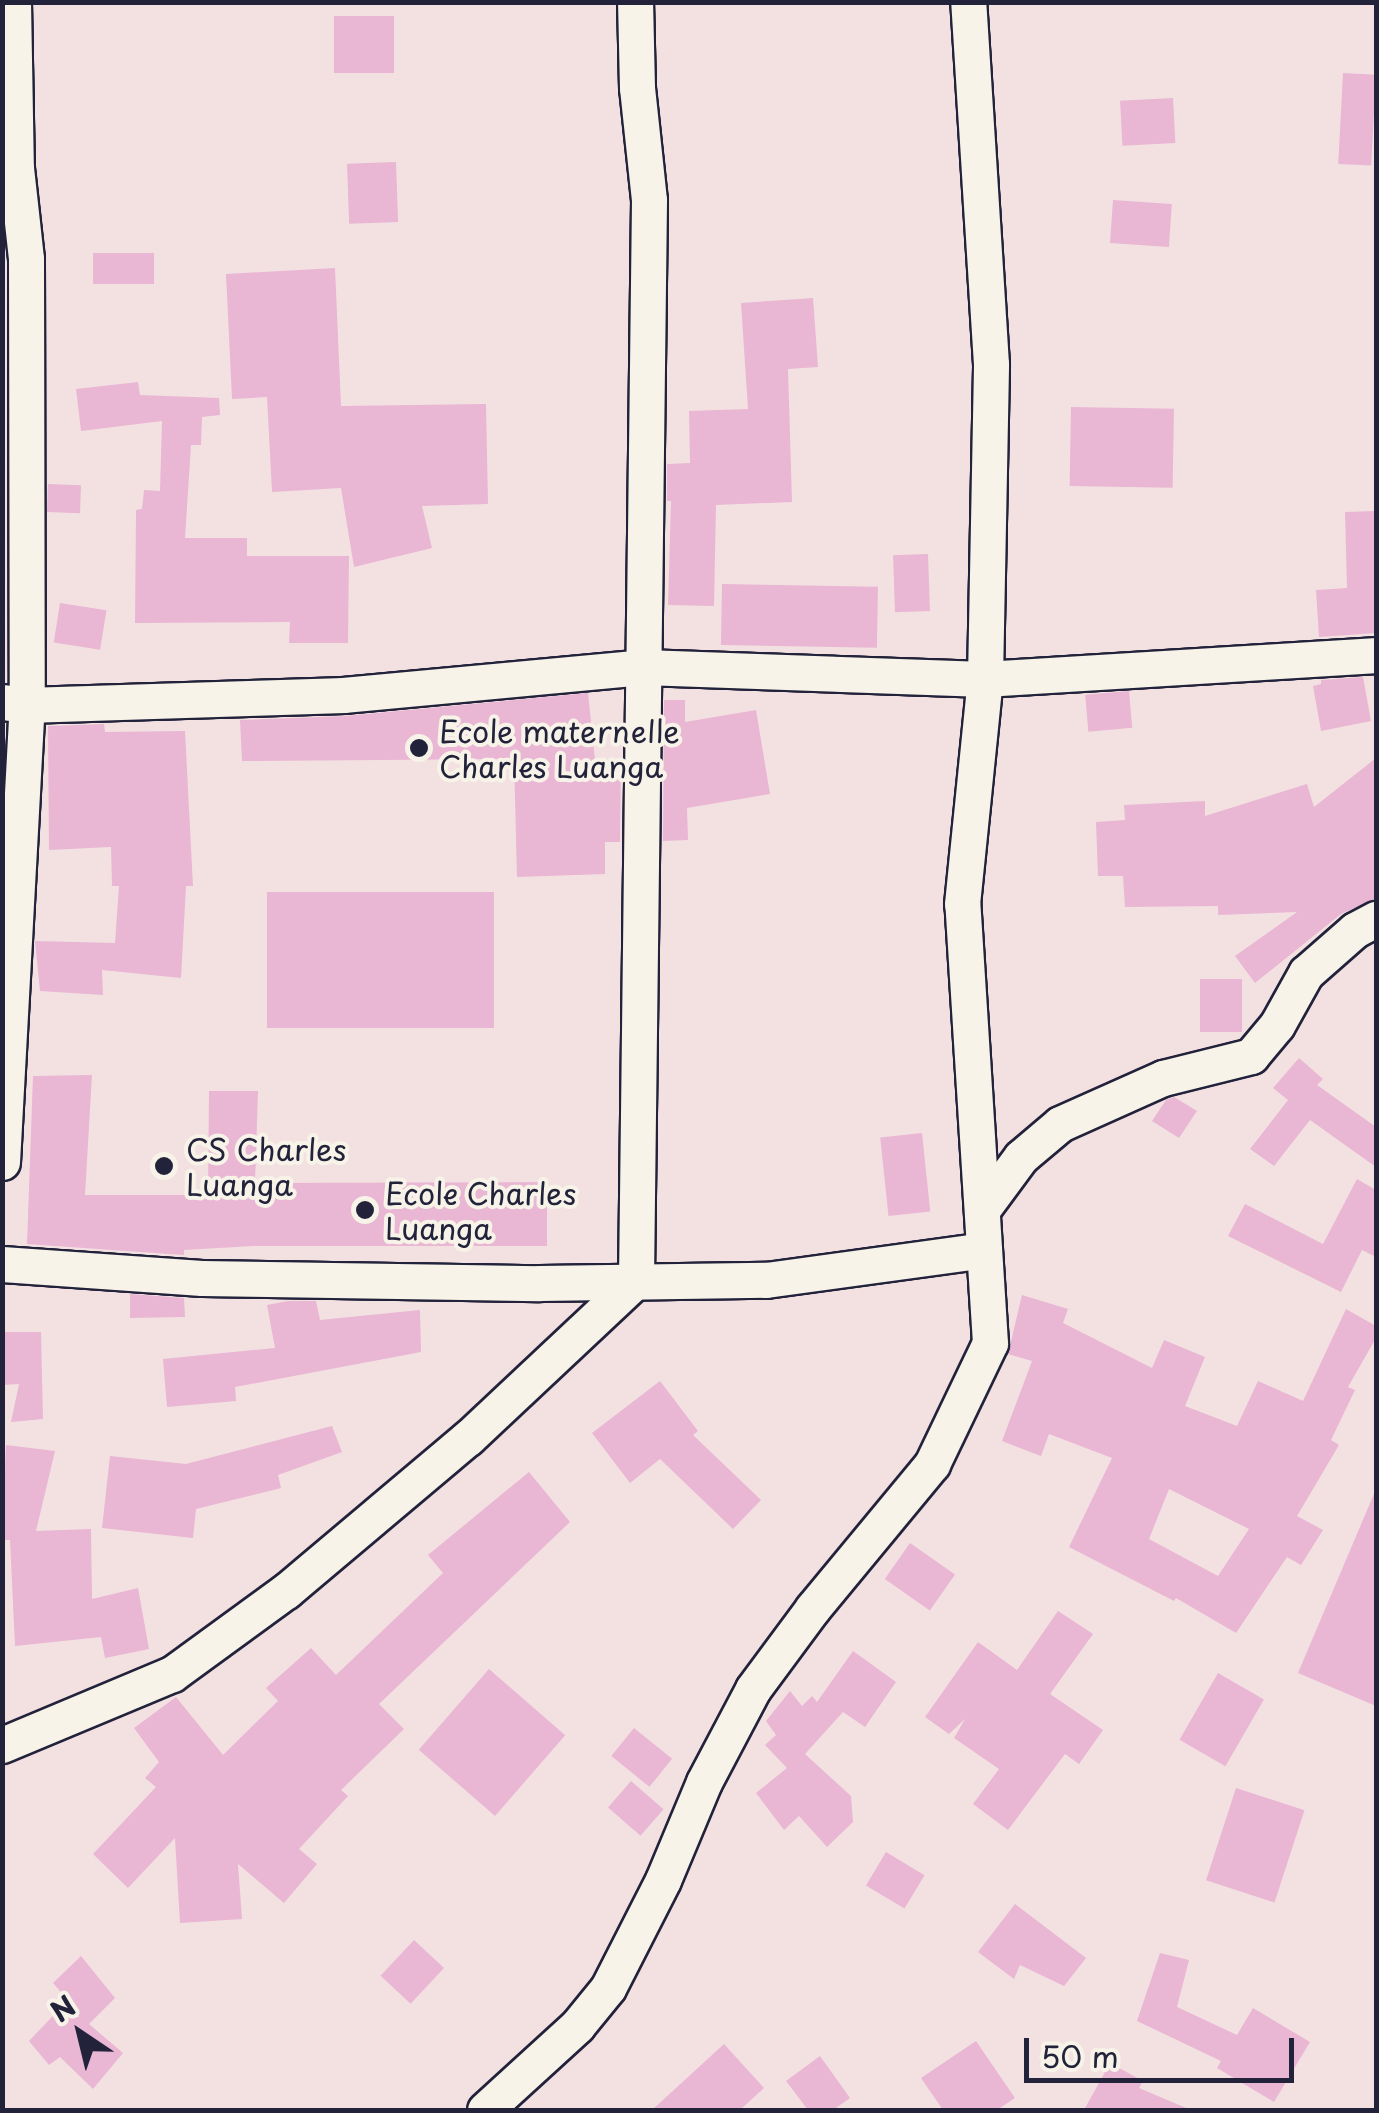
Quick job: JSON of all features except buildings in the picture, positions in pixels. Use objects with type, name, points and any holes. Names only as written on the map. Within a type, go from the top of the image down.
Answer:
[{"type":"street","points":[[2,1162],[26,258],[16,168],[13,2]]},
{"type":"street","points":[[2,1745],[172,1674],[286,1591],[468,1438],[636,1280],[649,200],[637,88],[635,2]]},
{"type":"street","points":[[485,2110],[577,2026],[608,1988],[676,1852],[704,1782],[754,1689],[812,1608],[932,1464],[990,1344],[962,904],[984,679],[991,364],[968,2]]},
{"type":"street","points":[[15,704],[343,695],[642,668],[984,679],[1376,655]]},
{"type":"street","points":[[984,1207],[1021,1157],[1060,1124],[1163,1078],[1251,1056],[1277,1025],[1306,973],[1354,930],[1376,919]]},
{"type":"street","points":[[2,1264],[202,1278],[766,1280],[984,1250]]},
{"type":"place","name":"Ecole maternelle Charles Luanga","points":[[419,748]]},
{"type":"place","name":"CS Charles Luanga","points":[[164,1166]]},
{"type":"place","name":"Ecole Charles Luanga","points":[[365,1210]]}]
